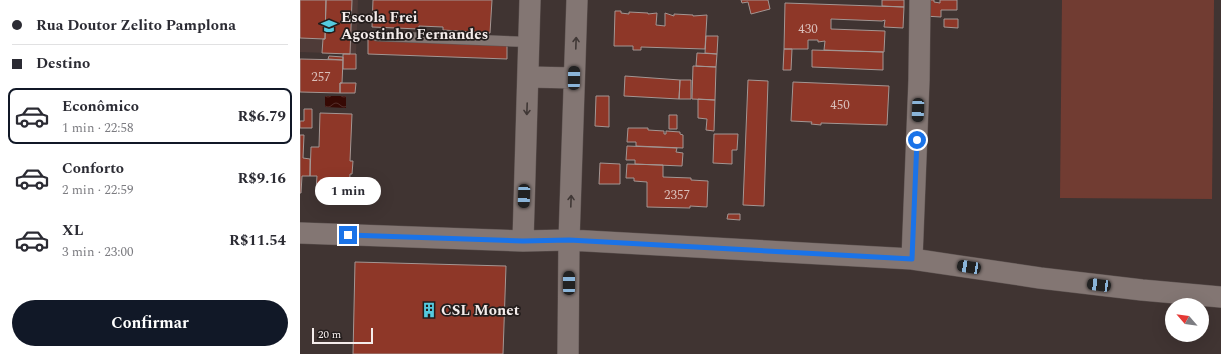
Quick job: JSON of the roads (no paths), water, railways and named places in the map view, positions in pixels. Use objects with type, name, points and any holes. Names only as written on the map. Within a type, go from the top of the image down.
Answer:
[{"type":"street","points":[[523,241],[530,0]]},
{"type":"street","points":[[568,354],[569,240],[577,0]]},
{"type":"street","points":[[912,259],[919,80],[920,0]]},
{"type":"street","points":[[528,77],[574,78]]},
{"type":"street","points":[[300,233],[523,241],[569,240],[912,259],[1048,279],[1142,290],[1221,297]]},
{"type":"lane","points":[[377,36],[529,42]]},
{"type":"water","points":[[325,96],[346,96],[346,108],[325,107]]},
{"type":"place","name":"Escola Frei Agostinho Fernandes","points":[[329,26]]},
{"type":"place","name":"CSL Monet","points":[[429,310]]}]
